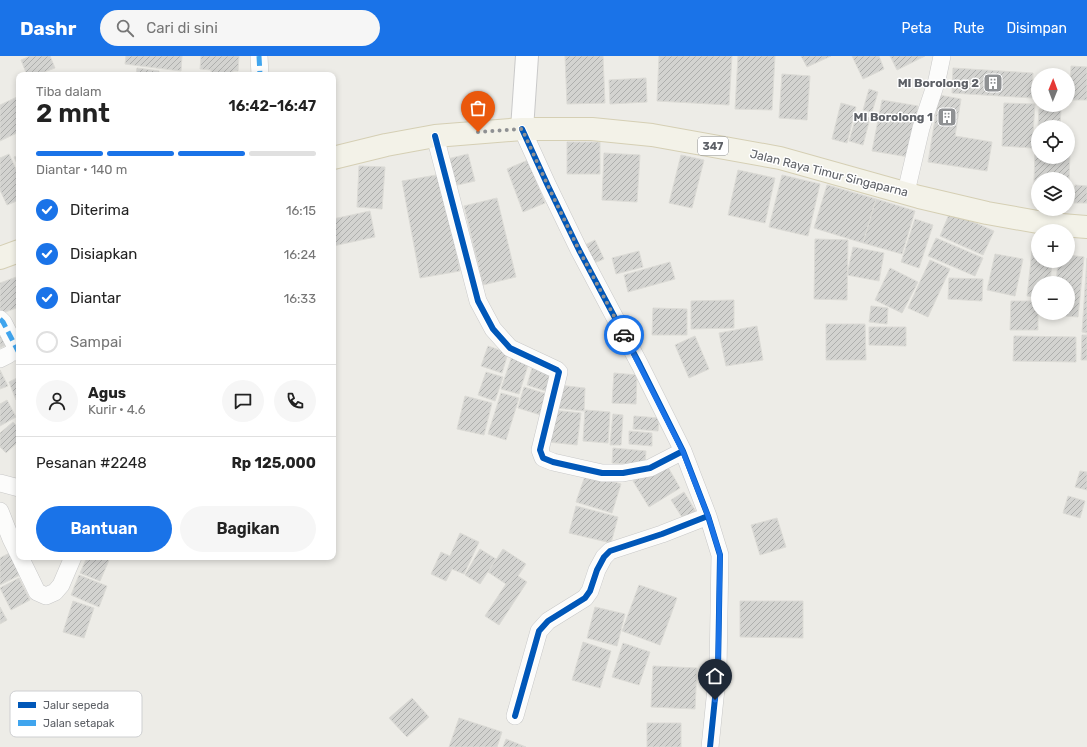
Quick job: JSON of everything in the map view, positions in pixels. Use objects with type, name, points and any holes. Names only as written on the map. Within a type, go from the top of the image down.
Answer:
[{"type":"main road","points":[[522,129],[527,56]]},
{"type":"main road","name":"Jalan Raya Timur Singaparna","points":[[336,157],[386,145],[435,136],[522,129],[592,129],[652,135],[780,158],[920,197],[987,213],[1049,224],[1087,227]]},
{"type":"main road","points":[[0,258],[16,252]]},
{"type":"street","points":[[259,56],[260,72]]},
{"type":"street","points":[[906,192],[921,128],[937,80],[942,56]]},
{"type":"street","points":[[522,129],[579,250],[640,365],[683,452],[708,516],[720,555],[718,669],[710,747]]},
{"type":"street","points":[[435,136],[478,301],[493,329],[510,348],[559,372],[540,450],[544,458],[553,462],[602,473],[623,473],[650,468],[683,452]]},
{"type":"street","points":[[0,319],[3,322],[9,356]]},
{"type":"street","points":[[0,483],[16,487]]},
{"type":"street","points":[[0,511],[6,542],[16,553]]},
{"type":"street","points":[[515,716],[539,631],[548,621],[585,598],[590,591],[597,570],[604,557],[610,551],[662,534],[708,516]]},
{"type":"street","points":[[21,560],[37,592],[46,596],[55,592],[61,585],[72,560]]},
{"type":"building","points":[[30,56],[50,56],[55,68],[44,72],[26,72],[21,60]]},
{"type":"building","points":[[126,56],[182,56],[181,71],[125,64]]},
{"type":"building","points":[[201,56],[239,56],[238,71],[211,72],[211,70],[200,69]]},
{"type":"building","points":[[565,56],[603,56],[605,103],[567,104]]},
{"type":"building","points":[[659,56],[732,56],[729,105],[657,101]]},
{"type":"building","points":[[738,56],[775,56],[772,110],[735,109]]},
{"type":"building","points":[[801,56],[831,56],[807,67]]},
{"type":"building","points":[[852,56],[879,56],[884,69],[863,79]]},
{"type":"building","points":[[890,56],[925,56],[897,70]]},
{"type":"building","points":[[1071,66],[1087,67],[1087,100],[1075,100],[1075,68],[1071,68]]},
{"type":"building","points":[[137,68],[159,71],[159,72],[136,72]]},
{"type":"building","name":"MI Borolong 2","points":[[953,68],[1031,73],[1031,98],[952,93]]},
{"type":"building","points":[[782,74],[810,76],[807,120],[779,118]]},
{"type":"building","points":[[646,78],[647,102],[610,104],[609,80]]},
{"type":"building","points":[[869,89],[878,92],[872,112],[863,110]]},
{"type":"building","name":"MI Borolong 1","points":[[939,95],[961,99],[955,136],[992,142],[987,171],[928,162]]},
{"type":"building","points":[[16,97],[16,133],[0,141],[0,105]]},
{"type":"building","points":[[882,100],[918,106],[909,157],[872,151]]},
{"type":"building","points":[[841,103],[856,107],[847,143],[832,139]]},
{"type":"building","points":[[1004,103],[1031,104],[1031,112],[1034,112],[1034,120],[1031,120],[1031,148],[1002,146]]},
{"type":"building","points":[[1039,112],[1061,112],[1060,120],[1038,120]]},
{"type":"building","points":[[857,114],[870,118],[863,145],[849,141]]},
{"type":"building","points":[[567,142],[600,142],[600,174],[567,174]]},
{"type":"building","points":[[604,153],[640,155],[637,202],[602,200]]},
{"type":"building","points":[[9,154],[16,169],[16,201],[7,205],[0,190],[0,158]]},
{"type":"building","points":[[468,154],[475,181],[449,187],[443,160]]},
{"type":"building","points":[[681,155],[704,160],[692,208],[669,203]]},
{"type":"building","points":[[528,160],[545,203],[523,212],[507,169]]},
{"type":"building","points":[[1035,164],[1070,164],[1069,172],[1034,172]]},
{"type":"building","points":[[359,166],[385,167],[382,209],[357,207]]},
{"type":"building","points":[[738,170],[775,178],[765,223],[728,215]]},
{"type":"building","points":[[442,174],[460,271],[420,278],[402,181]]},
{"type":"building","points":[[782,175],[820,184],[808,236],[769,227]]},
{"type":"building","points":[[827,185],[876,199],[863,243],[814,228]]},
{"type":"building","points":[[1075,185],[1087,186],[1087,203],[1075,203]]},
{"type":"building","points":[[497,198],[516,277],[483,285],[464,206]]},
{"type":"building","points":[[876,199],[915,211],[902,254],[863,243]]},
{"type":"building","points":[[370,211],[375,237],[336,245],[336,218]]},
{"type":"building","points":[[950,212],[994,231],[983,255],[940,236]]},
{"type":"building","points":[[915,219],[933,225],[919,268],[901,262]]},
{"type":"building","points":[[936,238],[983,258],[975,276],[928,256]]},
{"type":"building","points":[[815,239],[848,240],[847,300],[814,299]]},
{"type":"building","points":[[595,240],[604,259],[594,263],[585,245]]},
{"type":"building","points":[[853,247],[884,253],[879,281],[847,275]]},
{"type":"building","points":[[639,251],[643,267],[616,274],[612,258]]},
{"type":"building","points":[[995,254],[1023,259],[1015,296],[987,290]]},
{"type":"building","points":[[1075,256],[1084,257],[1078,317],[1075,317],[1075,276],[1057,276],[1057,268],[1075,268]]},
{"type":"building","points":[[1087,258],[1087,333],[1082,332]]},
{"type":"building","points":[[930,260],[950,269],[928,317],[908,308]]},
{"type":"building","points":[[1031,260],[1031,268],[1051,268],[1051,276],[1031,276],[1031,296],[1027,296]]},
{"type":"building","points":[[670,262],[675,279],[628,292],[624,275]]},
{"type":"building","points":[[890,268],[918,282],[902,313],[875,300]]},
{"type":"building","points":[[16,277],[16,308],[0,314],[0,283]]},
{"type":"building","points":[[949,278],[983,279],[982,301],[948,299]]},
{"type":"building","points":[[734,300],[734,328],[691,329],[691,301]]},
{"type":"building","points":[[1011,301],[1031,301],[1031,320],[1038,320],[1038,330],[1010,330]]},
{"type":"building","points":[[871,306],[888,308],[887,324],[869,322]]},
{"type":"building","points":[[653,308],[687,309],[687,335],[652,335]]},
{"type":"building","points":[[826,324],[865,324],[866,360],[826,360]]},
{"type":"building","points":[[0,326],[10,343],[0,348]]},
{"type":"building","points":[[757,326],[763,360],[726,366],[719,333]]},
{"type":"building","points":[[869,327],[906,327],[906,346],[869,345]]},
{"type":"building","points":[[1082,335],[1087,335],[1087,360],[1081,360]]},
{"type":"building","points":[[695,336],[709,369],[689,378],[675,345]]},
{"type":"building","points":[[1014,336],[1076,337],[1076,362],[1013,361]]},
{"type":"building","points":[[488,346],[508,353],[502,373],[481,366]]},
{"type":"building","points":[[512,356],[529,362],[519,394],[501,389]]},
{"type":"building","points":[[533,365],[559,373],[552,393],[527,385]]},
{"type":"building","points":[[0,370],[8,386],[0,389]]},
{"type":"building","points":[[486,372],[503,377],[495,401],[478,395]]},
{"type":"building","points":[[614,373],[637,375],[636,404],[612,403]]},
{"type":"building","points":[[16,378],[16,400],[9,382]]},
{"type":"building","points":[[558,385],[585,388],[584,411],[556,408]]},
{"type":"building","points":[[524,387],[550,395],[544,416],[518,408]]},
{"type":"building","points":[[501,393],[519,398],[506,440],[488,434]]},
{"type":"building","points":[[465,396],[492,403],[484,435],[457,429]]},
{"type":"building","points":[[7,400],[16,417],[0,426],[0,404]]},
{"type":"building","points":[[552,410],[581,413],[577,445],[548,442]]},
{"type":"building","points":[[585,410],[610,412],[608,443],[583,441]]},
{"type":"building","points":[[613,414],[623,415],[621,445],[610,445]]},
{"type":"building","points":[[634,416],[659,418],[658,431],[633,429]]},
{"type":"building","points":[[13,422],[16,425],[16,444],[6,453],[0,447],[0,433]]},
{"type":"building","points":[[629,431],[652,433],[652,446],[629,444]]},
{"type":"building","points":[[613,448],[646,451],[645,465],[612,463]]},
{"type":"building","points":[[665,462],[680,488],[649,507],[633,481]]},
{"type":"building","points":[[1080,471],[1087,472],[1087,490],[1075,487]]},
{"type":"building","points":[[586,473],[621,484],[612,513],[576,502]]},
{"type":"building","points":[[684,492],[698,515],[685,522],[671,500]]},
{"type":"building","points":[[1068,496],[1085,501],[1080,518],[1063,513]]},
{"type":"building","points":[[576,506],[618,517],[611,543],[569,533]]},
{"type":"building","points":[[777,518],[786,547],[760,555],[751,525]]},
{"type":"building","points":[[460,533],[479,542],[464,574],[452,569],[446,581],[431,574],[441,552],[450,556]]},
{"type":"building","points":[[480,549],[496,559],[480,584],[465,575]]},
{"type":"building","points":[[503,549],[526,564],[518,576],[527,582],[499,625],[485,616],[506,584],[488,572]]},
{"type":"building","points":[[13,551],[16,560],[18,560],[24,573],[0,585],[0,558]]},
{"type":"building","points":[[86,560],[109,560],[100,581],[80,573]]},
{"type":"building","points":[[79,575],[107,586],[99,607],[71,595]]},
{"type":"building","points":[[19,578],[30,600],[11,610],[0,588]]},
{"type":"building","points":[[639,585],[677,598],[660,645],[622,631]]},
{"type":"building","points":[[73,601],[94,608],[84,638],[63,632]]},
{"type":"building","points":[[740,601],[803,601],[803,638],[740,637]]},
{"type":"building","points":[[0,607],[7,620],[0,624]]},
{"type":"building","points":[[595,607],[625,614],[617,646],[587,638]]},
{"type":"building","points":[[583,642],[611,651],[600,688],[572,680]]},
{"type":"building","points":[[623,643],[650,652],[639,685],[612,677]]},
{"type":"building","points":[[653,666],[697,668],[695,709],[651,707]]},
{"type":"building","points":[[412,698],[429,717],[407,737],[389,718]]},
{"type":"building","points":[[459,718],[502,732],[497,747],[449,747]]},
{"type":"building","points":[[647,723],[681,723],[681,747],[647,747]]},
{"type":"building","points":[[506,739],[526,747],[503,747]]},
{"type":"marked path","points":[[259,56],[260,72]]},
{"type":"marked path","points":[[0,319],[16,347]]},
{"type":"cycle path","points":[[522,129],[579,250],[640,365],[683,451],[708,516],[720,555],[718,669],[710,747]]},
{"type":"cycle path","points":[[435,136],[478,301],[493,329],[510,348],[559,372],[540,450],[543,458],[553,462],[602,473],[623,473],[650,468],[683,451]]},
{"type":"cycle path","points":[[515,716],[539,631],[548,621],[585,598],[590,591],[597,570],[604,557],[610,551],[662,534],[708,516]]},
{"type":"way so far","points":[[478,132],[522,129],[579,250],[624,335]]},
{"type":"place","name":"MI Borolong 2","points":[[993,83]]},
{"type":"place","name":"MI Borolong 1","points":[[947,117]]},
{"type":"route","points":[[624,335],[683,452],[708,516],[720,555],[718,669],[715,700]]}]
